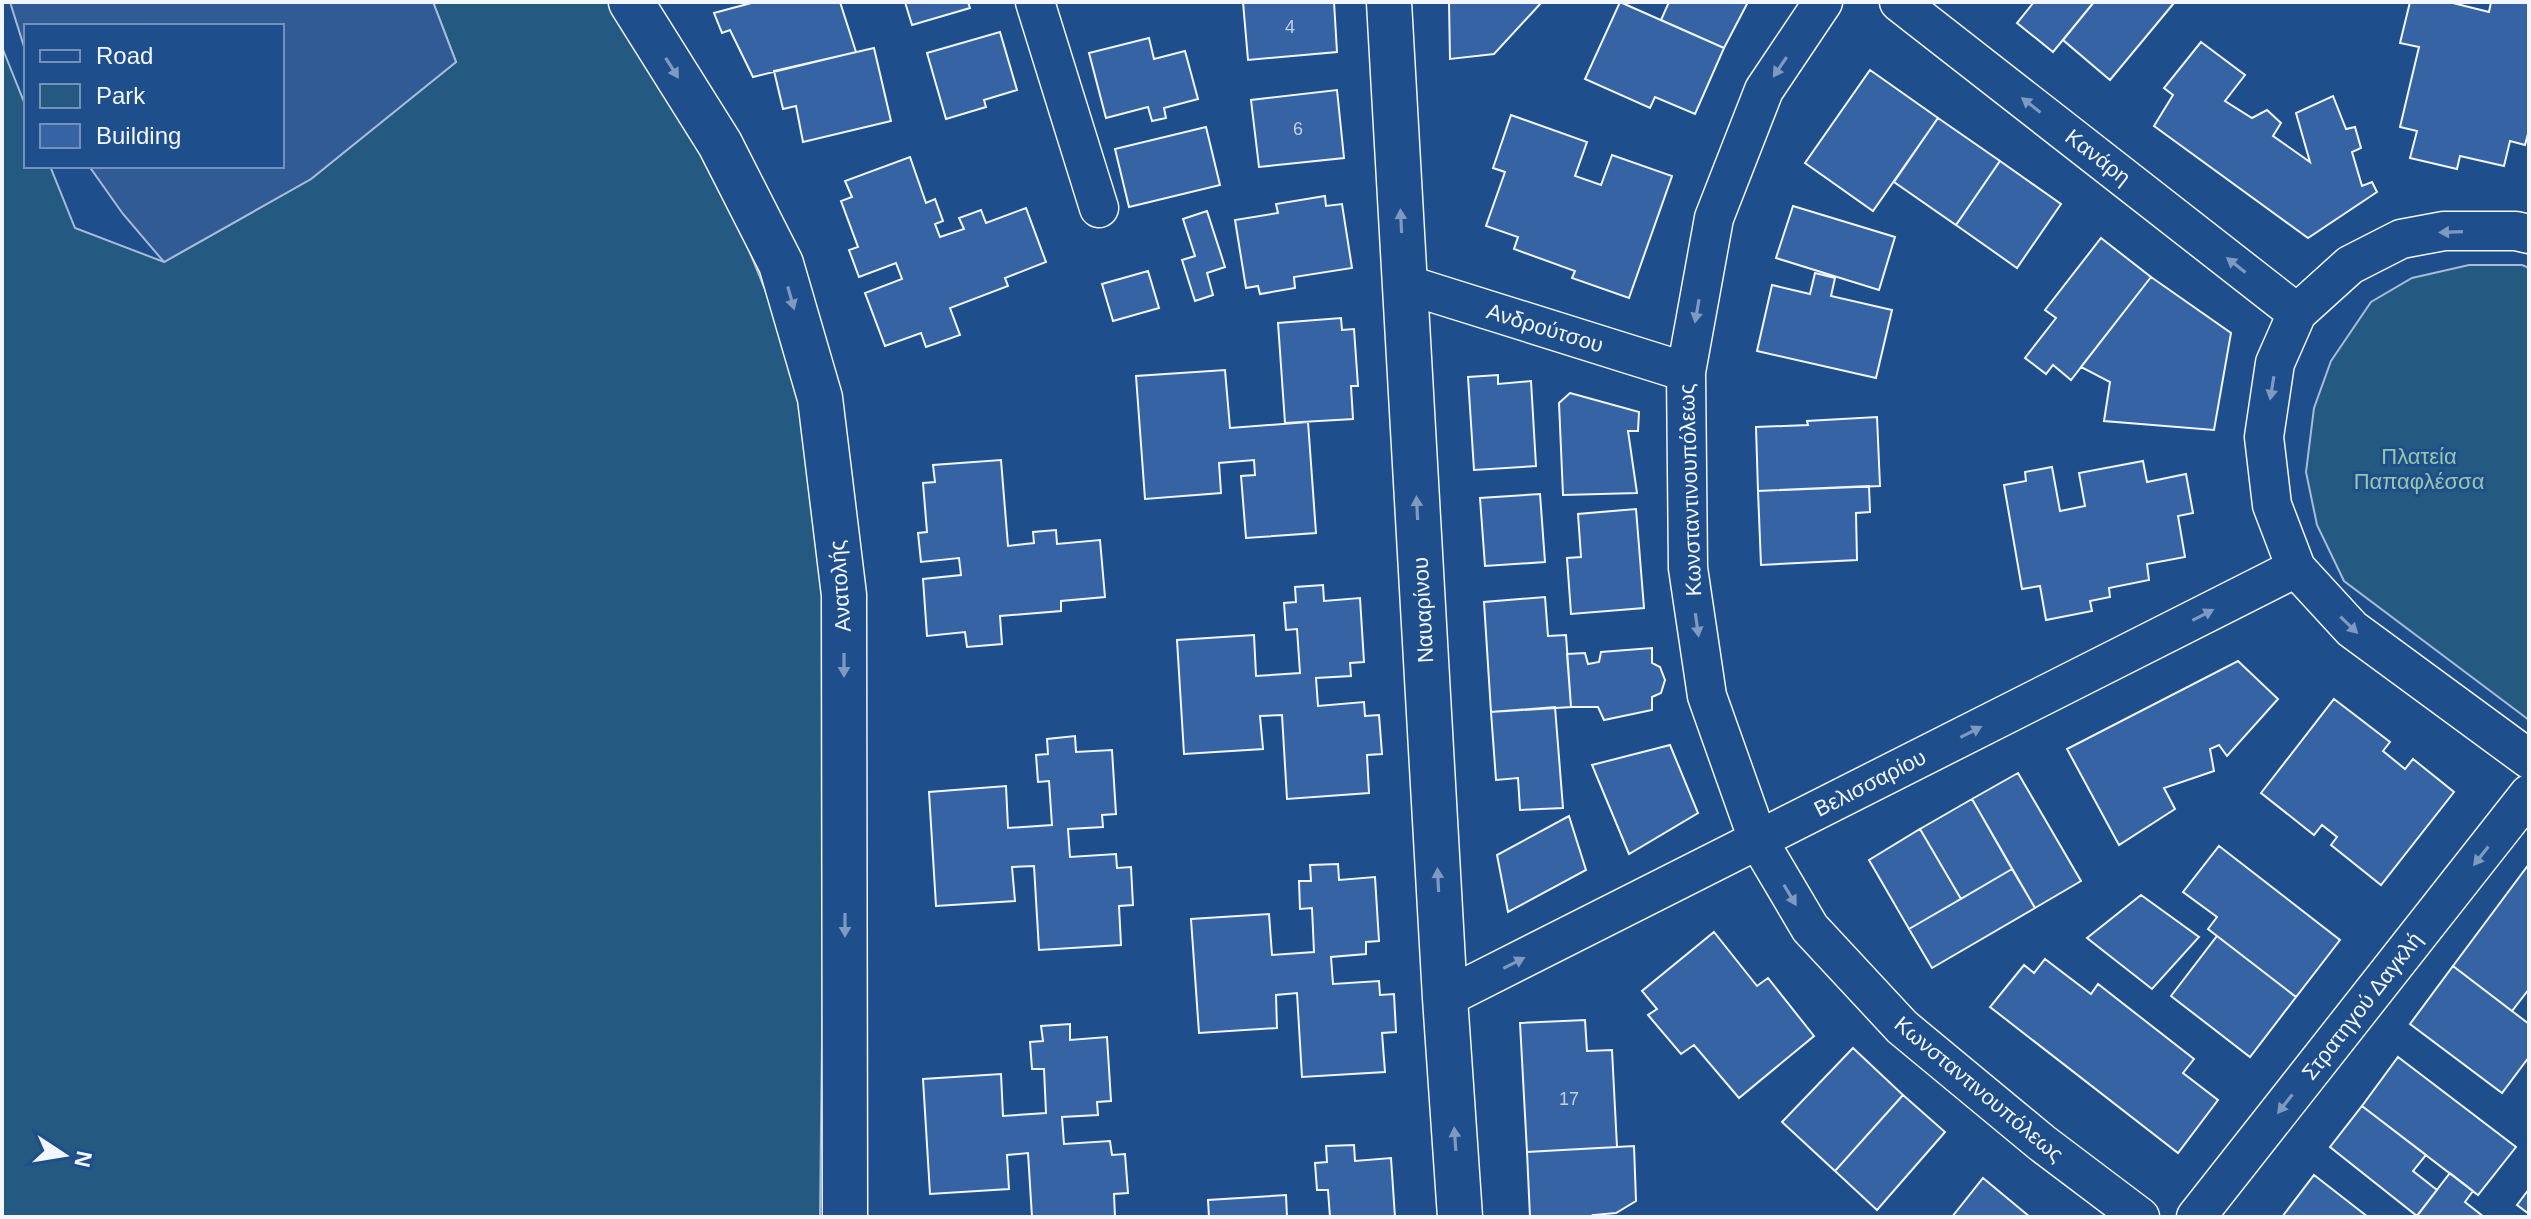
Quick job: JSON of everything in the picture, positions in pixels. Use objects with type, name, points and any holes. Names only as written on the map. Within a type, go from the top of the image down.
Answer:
[{"type":"street","name":"Ανατολής","points":[[631,2],[720,144],[781,264],[820,398],[844,595],[845,1217]]},
{"type":"street","points":[[1035,2],[1099,208]]},
{"type":"street","name":"Ναυαρίνου","points":[[1389,2],[1460,1217]]},
{"type":"street","name":"Κωνσταντινουπόλεως","points":[[1823,2],[1764,90],[1714,218],[1686,372],[1688,568],[1707,696],[1758,840],[1810,928],[1902,1027],[2042,1143],[2140,1217]]},
{"type":"street","name":"Κανάρη","points":[[1899,2],[2297,313]]},
{"type":"street","points":[[2529,234],[2516,231],[2444,231],[2401,239],[2350,265],[2297,313],[2275,363],[2264,437],[2272,505],[2296,568],[2352,629],[2529,759]]},
{"type":"street","name":"Ανδρούτσου","points":[[1405,284],[1686,372]]},
{"type":"street","name":"Βελισσαρίου","points":[[1445,998],[2296,568]]},
{"type":"street","name":"Στρατηγού Δαγκλή","points":[[2196,1217],[2529,794]]},
{"type":"green space","points":[[433,2],[608,2],[705,143],[798,370],[827,599],[820,1217],[2,1217],[2,47],[24,102],[24,168],[51,168],[75,228],[164,262],[311,179],[456,62]]},
{"type":"green space","name":"Πλατεία Παπαφλέσσα","points":[[2469,265],[2522,265],[2529,268],[2529,720],[2344,581],[2317,525],[2306,472],[2314,408],[2331,361],[2371,302],[2412,278]]},
{"type":"shaded area","points":[[10,2],[433,2],[456,62],[311,179],[164,262],[123,214],[90,168],[284,168],[284,24],[24,24],[24,47]]},
{"type":"building","points":[[755,2],[840,2],[856,52],[753,77],[730,30],[722,33],[714,13]]},
{"type":"building","points":[[905,2],[968,2],[970,8],[912,25]]},
{"type":"building","points":[[1243,2],[1334,2],[1337,52],[1248,60]]},
{"type":"building","points":[[1449,2],[1542,2],[1494,54],[1450,59]]},
{"type":"building","points":[[1620,2],[1724,48],[1695,114],[1655,97],[1650,108],[1585,79]]},
{"type":"building","points":[[1669,2],[1748,2],[1724,48],[1661,20]]},
{"type":"building","points":[[2034,2],[2094,2],[2053,52],[2017,23]]},
{"type":"building","points":[[2094,2],[2174,3],[2110,80],[2063,40]]},
{"type":"building","points":[[2410,2],[2449,2],[2489,12],[2491,2],[2529,2],[2529,130],[2525,145],[2510,141],[2504,166],[2460,156],[2457,169],[2410,158],[2417,131],[2400,127],[2419,47],[2400,43]]},
{"type":"building","points":[[1000,32],[1017,90],[984,100],[986,107],[946,119],[927,53]]},
{"type":"building","points":[[1149,38],[1154,59],[1185,51],[1198,99],[1164,108],[1166,118],[1152,121],[1148,107],[1106,118],[1089,53]]},
{"type":"building","points":[[2201,42],[2245,75],[2225,101],[2252,118],[2267,110],[2281,123],[2273,136],[2310,162],[2296,113],[2333,96],[2346,129],[2355,127],[2361,148],[2352,152],[2362,186],[2372,182],[2377,192],[2308,238],[2154,126],[2173,95],[2164,88]]},
{"type":"building","points":[[874,48],[891,121],[803,142],[796,106],[783,109],[774,71]]},
{"type":"building","points":[[1870,70],[1938,118],[1873,211],[1805,163]]},
{"type":"building","points":[[1337,90],[1344,158],[1259,167],[1251,100]]},
{"type":"building","points":[[1511,115],[1587,142],[1575,176],[1601,185],[1612,155],[1672,176],[1629,298],[1572,278],[1575,271],[1514,249],[1518,237],[1486,226],[1505,172],[1493,168]]},
{"type":"building","points":[[1938,118],[2000,161],[1956,225],[1894,182]]},
{"type":"building","points":[[1206,127],[1220,185],[1129,207],[1115,149]]},
{"type":"building","points":[[910,157],[926,203],[935,199],[943,221],[935,224],[940,237],[964,229],[959,218],[981,210],[986,223],[1026,208],[1046,262],[1005,278],[1008,286],[950,308],[960,335],[926,347],[921,333],[885,346],[865,293],[902,279],[896,263],[859,277],[849,250],[858,247],[841,201],[852,197],[845,181]]},
{"type":"building","points":[[2000,161],[2061,204],[2017,268],[1956,225]]},
{"type":"building","points":[[1325,196],[1326,206],[1342,204],[1352,268],[1294,277],[1295,288],[1260,294],[1258,286],[1246,288],[1235,220],[1278,213],[1276,204]]},
{"type":"building","points":[[1793,206],[1895,237],[1879,290],[1776,258]]},
{"type":"building","points":[[1207,211],[1225,267],[1207,273],[1213,295],[1195,301],[1182,260],[1195,256],[1183,219]]},
{"type":"building","points":[[2101,238],[2151,277],[2071,380],[2053,365],[2046,374],[2025,358],[2056,318],[2045,310]]},
{"type":"building","points":[[1148,271],[1159,308],[1113,321],[1102,284]]},
{"type":"building","points":[[1815,273],[1835,278],[1831,296],[1892,310],[1876,378],[1757,351],[1772,285],[1810,294]]},
{"type":"building","points":[[2151,277],[2231,333],[2214,430],[2104,421],[2110,382],[2081,367]]},
{"type":"building","points":[[1341,318],[1342,330],[1354,329],[1358,386],[1351,386],[1353,419],[1285,423],[1278,323]]},
{"type":"building","points":[[1225,370],[1230,428],[1308,422],[1316,533],[1246,538],[1241,476],[1255,475],[1254,460],[1219,463],[1221,493],[1145,499],[1136,376]]},
{"type":"building","points":[[1498,375],[1498,384],[1531,381],[1536,466],[1474,470],[1468,377]]},
{"type":"building","points":[[1570,393],[1639,412],[1638,431],[1628,431],[1637,493],[1563,495],[1559,403]]},
{"type":"building","points":[[1877,417],[1880,486],[1758,491],[1756,427]]},
{"type":"building","points":[[1001,460],[1008,546],[1034,543],[1033,532],[1056,530],[1057,544],[1100,540],[1105,597],[1061,601],[1061,611],[1000,616],[1002,644],[967,647],[965,632],[927,636],[923,579],[961,575],[959,558],[921,562],[918,533],[927,532],[923,483],[935,482],[933,465]]},
{"type":"building","points":[[2143,461],[2147,482],[2186,474],[2193,513],[2178,516],[2185,557],[2147,564],[2149,580],[2109,588],[2110,597],[2090,601],[2092,611],[2046,620],[2040,586],[2022,589],[2004,485],[2026,481],[2025,472],[2052,467],[2060,511],[2085,506],[2079,473]]},
{"type":"building","points":[[1869,486],[1870,512],[1856,513],[1857,560],[1761,565],[1758,491]]},
{"type":"building","points":[[1540,494],[1545,562],[1485,566],[1480,498]]},
{"type":"building","points":[[1636,509],[1644,608],[1571,614],[1567,558],[1581,557],[1578,514]]},
{"type":"building","points":[[1323,585],[1324,601],[1360,598],[1364,662],[1350,663],[1351,676],[1316,678],[1318,706],[1364,702],[1365,716],[1379,715],[1382,754],[1367,755],[1369,793],[1287,799],[1282,715],[1260,716],[1263,749],[1184,754],[1177,640],[1254,635],[1256,676],[1300,673],[1297,629],[1286,630],[1284,603],[1296,602],[1295,587]]},
{"type":"building","points":[[1545,597],[1548,636],[1566,635],[1571,707],[1491,712],[1484,602]]},
{"type":"building","points":[[1652,648],[1652,663],[1660,667],[1665,680],[1661,693],[1652,697],[1652,710],[1604,720],[1598,707],[1571,707],[1567,654],[1585,653],[1588,664],[1599,662],[1601,652]]},
{"type":"building","points":[[2238,661],[2278,699],[2227,756],[2219,745],[2210,749],[2214,771],[2164,788],[2175,809],[2119,845],[2067,749]]},
{"type":"building","points":[[2334,699],[2390,742],[2383,751],[2405,769],[2413,759],[2454,792],[2381,885],[2331,845],[2337,837],[2322,825],[2314,835],[2261,793]]},
{"type":"building","points":[[1555,707],[1563,808],[1520,810],[1518,778],[1496,780],[1491,712]]},
{"type":"building","points":[[1075,736],[1076,752],[1112,750],[1116,814],[1102,815],[1103,827],[1068,829],[1070,857],[1116,854],[1117,868],[1131,867],[1133,905],[1119,906],[1121,945],[1039,950],[1034,866],[1012,867],[1015,901],[936,906],[929,792],[1006,786],[1008,828],[1052,825],[1049,781],[1038,782],[1036,755],[1048,754],[1047,739]]},
{"type":"building","points":[[1670,745],[1698,813],[1629,854],[1592,765]]},
{"type":"building","points":[[2018,773],[2081,881],[2035,908],[1972,799]]},
{"type":"building","points":[[1972,799],[2012,869],[1961,899],[1920,829]]},
{"type":"building","points":[[1569,816],[1586,870],[1508,912],[1497,855]]},
{"type":"building","points":[[1920,829],[1961,899],[1909,929],[1869,860]]},
{"type":"building","points":[[2219,846],[2340,940],[2296,997],[2208,929],[2217,917],[2183,892]]},
{"type":"building","points":[[1338,864],[1339,880],[1375,877],[1379,941],[1366,942],[1366,954],[1331,957],[1333,984],[1379,981],[1380,995],[1394,994],[1396,1032],[1382,1033],[1385,1072],[1302,1077],[1297,993],[1276,995],[1277,1028],[1199,1033],[1191,919],[1269,914],[1272,955],[1314,952],[1312,908],[1300,909],[1299,881],[1311,881],[1310,865]]},
{"type":"building","points":[[2529,864],[2529,989],[2512,1011],[2453,966]]},
{"type":"building","points":[[2012,869],[2035,908],[1932,968],[1909,929]]},
{"type":"building","points":[[2141,895],[2199,937],[2152,989],[2087,938]]},
{"type":"building","points":[[1714,932],[1757,986],[1768,978],[1814,1036],[1739,1098],[1694,1045],[1681,1054],[1648,1015],[1657,1009],[1642,991]]},
{"type":"building","points":[[2217,936],[2296,997],[2250,1057],[2171,996]]},
{"type":"building","points":[[2045,959],[2091,994],[2098,984],[2194,1059],[2183,1073],[2218,1100],[2178,1153],[1990,1007],[2024,965],[2034,973]]},
{"type":"building","points":[[2453,966],[2529,1024],[2529,1057],[2502,1093],[2410,1024]]},
{"type":"building","points":[[1585,1020],[1587,1051],[1612,1050],[1617,1147],[1527,1152],[1520,1023]]},
{"type":"building","points":[[1070,1024],[1070,1040],[1107,1037],[1111,1101],[1097,1102],[1098,1115],[1062,1117],[1064,1144],[1110,1141],[1112,1155],[1125,1154],[1128,1193],[1114,1194],[1115,1217],[1032,1217],[1028,1153],[1007,1155],[1009,1189],[930,1194],[923,1079],[1001,1074],[1003,1116],[1046,1113],[1044,1069],[1032,1069],[1030,1042],[1043,1041],[1041,1026]]},
{"type":"building","points":[[1853,1048],[1903,1095],[1835,1171],[1782,1122]]},
{"type":"building","points":[[2398,1057],[2516,1147],[2478,1195],[2362,1106]]},
{"type":"building","points":[[1903,1095],[1945,1132],[1877,1210],[1835,1171]]},
{"type":"building","points":[[2362,1106],[2426,1155],[2413,1171],[2437,1190],[2417,1216],[2330,1147]]},
{"type":"building","points":[[1354,1145],[1355,1161],[1391,1158],[1395,1217],[1330,1217],[1328,1190],[1317,1190],[1315,1163],[1327,1162],[1326,1146]]},
{"type":"building","points":[[1634,1146],[1636,1201],[1616,1213],[1594,1217],[1530,1217],[1527,1152]]},
{"type":"building","points":[[2450,1173],[2473,1191],[2465,1202],[2484,1217],[2416,1217]]},
{"type":"building","points":[[2314,1175],[2368,1217],[2282,1217]]},
{"type":"building","points":[[1983,1178],[2030,1217],[1952,1217]]},
{"type":"building","points":[[2529,1189],[2529,1214],[2517,1205]]},
{"type":"building","points":[[1286,1195],[1287,1217],[1209,1217],[1208,1200]]}]
